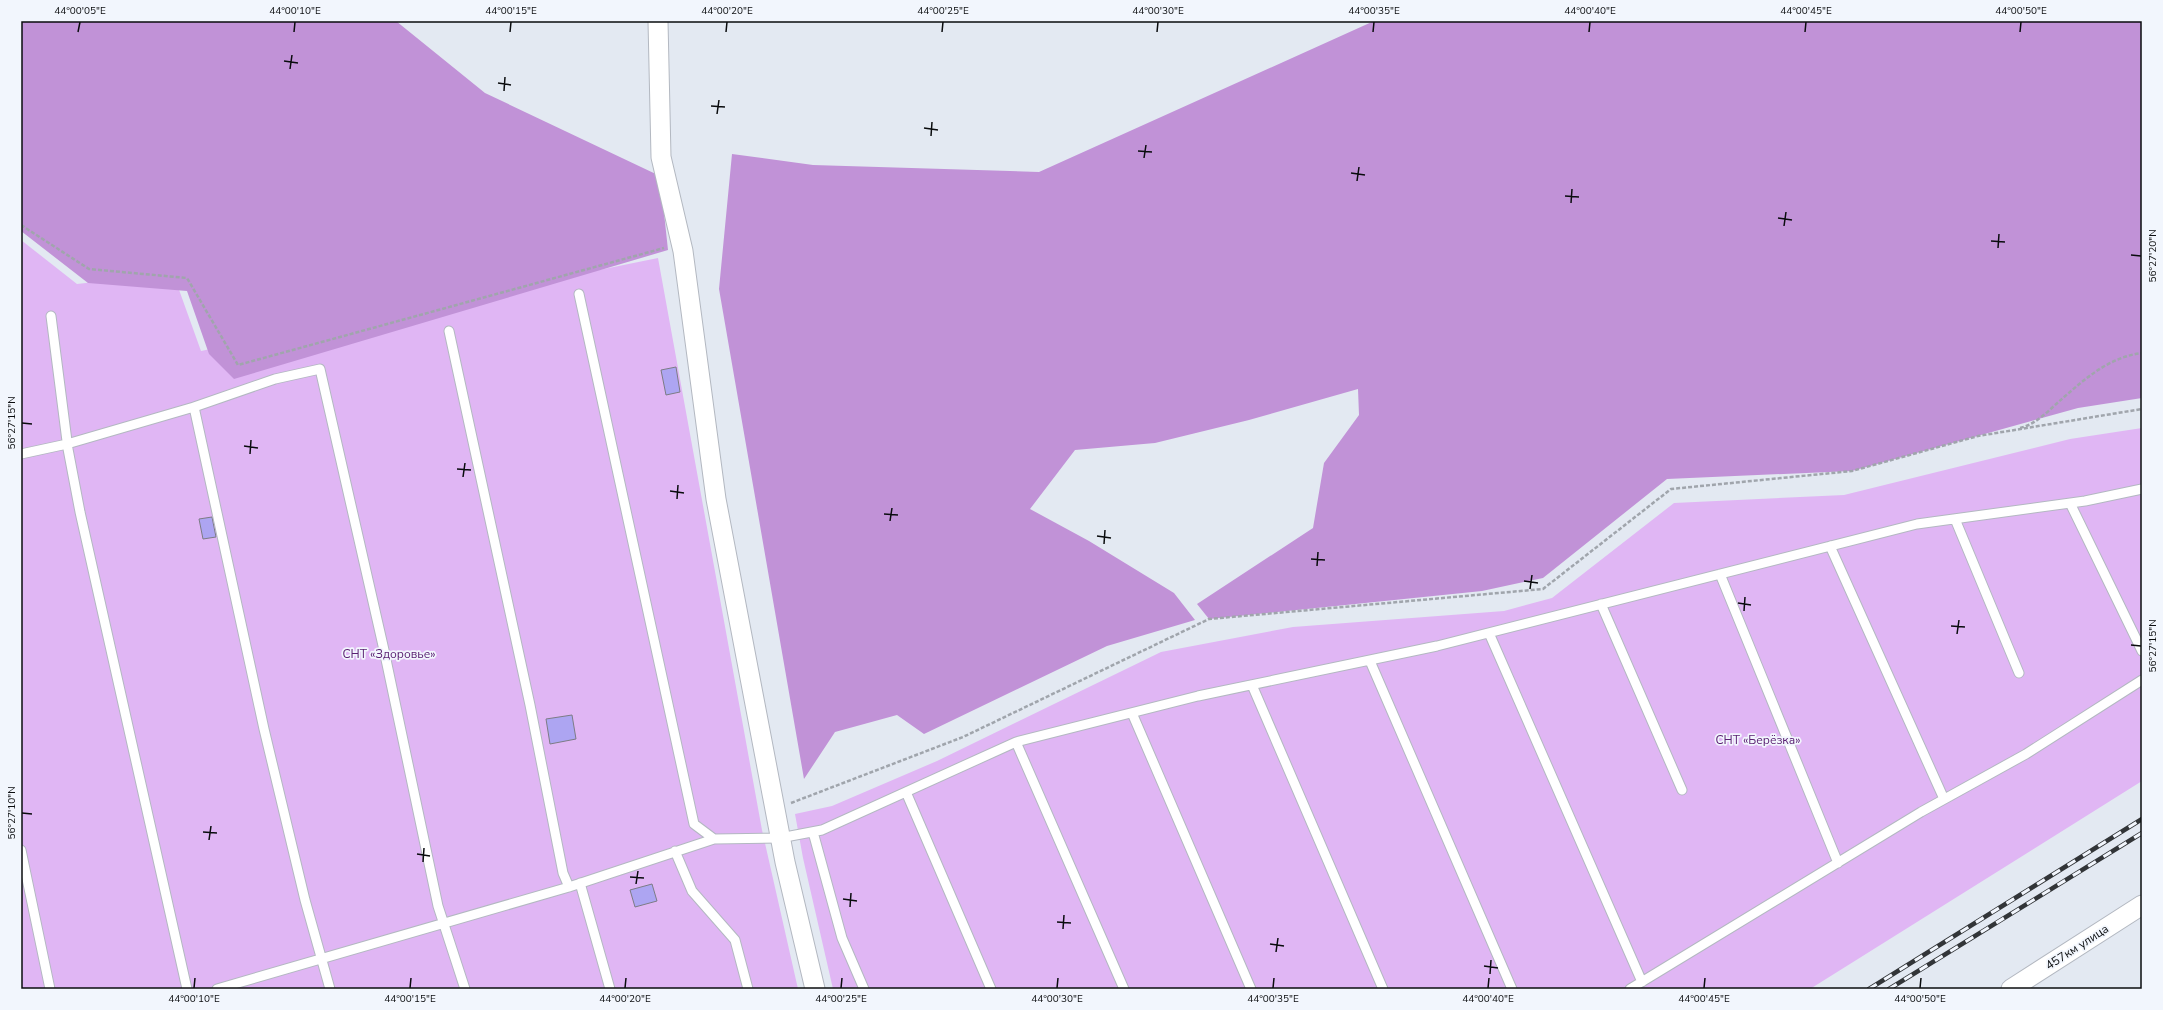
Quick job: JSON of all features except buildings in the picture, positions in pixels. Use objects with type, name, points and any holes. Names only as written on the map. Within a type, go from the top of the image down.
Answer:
[{"type":"street","points":[[658,21],[661,157],[682,244],[716,499],[780,838],[815,989]]},
{"type":"street","name":"457км улица","points":[[2012,989],[2142,905]]},
{"type":"lane","points":[[579,294],[694,824],[714,839]]},
{"type":"lane","points":[[51,316],[67,444],[80,512],[187,989]]},
{"type":"lane","points":[[450,330],[530,705],[563,873],[569,886]]},
{"type":"lane","points":[[21,454],[67,444],[194,407],[275,379],[320,369],[380,635],[438,906],[445,922],[465,989]]},
{"type":"lane","points":[[194,407],[264,729],[330,989]]},
{"type":"lane","points":[[217,989],[580,883],[714,839],[780,838],[822,830],[1016,742],[1252,685],[1370,661],[1489,633],[1916,524],[2070,503],[2142,489]]},
{"type":"lane","points":[[2070,503],[2142,651]]},
{"type":"lane","points":[[1955,519],[2019,673]]},
{"type":"lane","points":[[1830,546],[1944,799]]},
{"type":"lane","points":[[1720,574],[1838,863]]},
{"type":"lane","points":[[1601,604],[1682,790]]},
{"type":"lane","points":[[1489,633],[1642,982]]},
{"type":"lane","points":[[1370,661],[1512,989]]},
{"type":"lane","points":[[1630,989],[1944,799],[2026,754],[2142,680]]},
{"type":"lane","points":[[1252,685],[1383,989]]},
{"type":"lane","points":[[1132,713],[1252,989]]},
{"type":"lane","points":[[1016,742],[1124,989]]},
{"type":"lane","points":[[906,792],[991,989]]},
{"type":"lane","points":[[813,832],[842,938],[864,989]]},
{"type":"lane","points":[[21,850],[50,989]]},
{"type":"lane","points":[[675,851],[692,891],[735,940],[748,989]]},
{"type":"lane","points":[[580,883],[610,989]]},
{"type":"path","points":[[21,225],[89,269],[187,278],[238,365],[682,244]]},
{"type":"path","points":[[2000,432],[2024,426],[2042,416],[2109,362],[2125,355],[2142,353]]},
{"type":"path","points":[[775,809],[962,737],[1209,619],[1543,589],[1671,489],[1852,471],[1978,436],[2142,410]]},
{"type":"green space","name":"СНТ «Здоровье»","points":[[21,240],[77,284],[173,273],[201,351],[658,258],[762,830],[798,989],[21,989]]},
{"type":"green space","name":"СНТ «Берёзка»","points":[[2142,428],[2142,781],[1810,989],[833,989],[803,858],[795,814],[832,806],[937,761],[1161,652],[1293,627],[1504,611],[1552,598],[1674,503],[1844,495],[2070,439]]},
{"type":"shaded area","points":[[21,21],[396,21],[485,93],[660,176],[668,250],[234,379],[209,354],[187,291],[88,283],[21,231]]},
{"type":"shaded area","points":[[1374,21],[2142,21],[2142,398],[2078,408],[1852,471],[1667,479],[1543,578],[1482,591],[1209,619],[1197,604],[1313,528],[1324,463],[1359,415],[1358,389],[1249,420],[1155,443],[1075,450],[1030,509],[1089,541],[1174,593],[1195,620],[1107,646],[924,734],[897,715],[835,732],[804,779],[719,289],[732,154],[813,165],[1039,172]]},
{"type":"railway","points":[[1869,989],[2142,819]]},
{"type":"railway","points":[[1889,989],[2142,833]]}]
